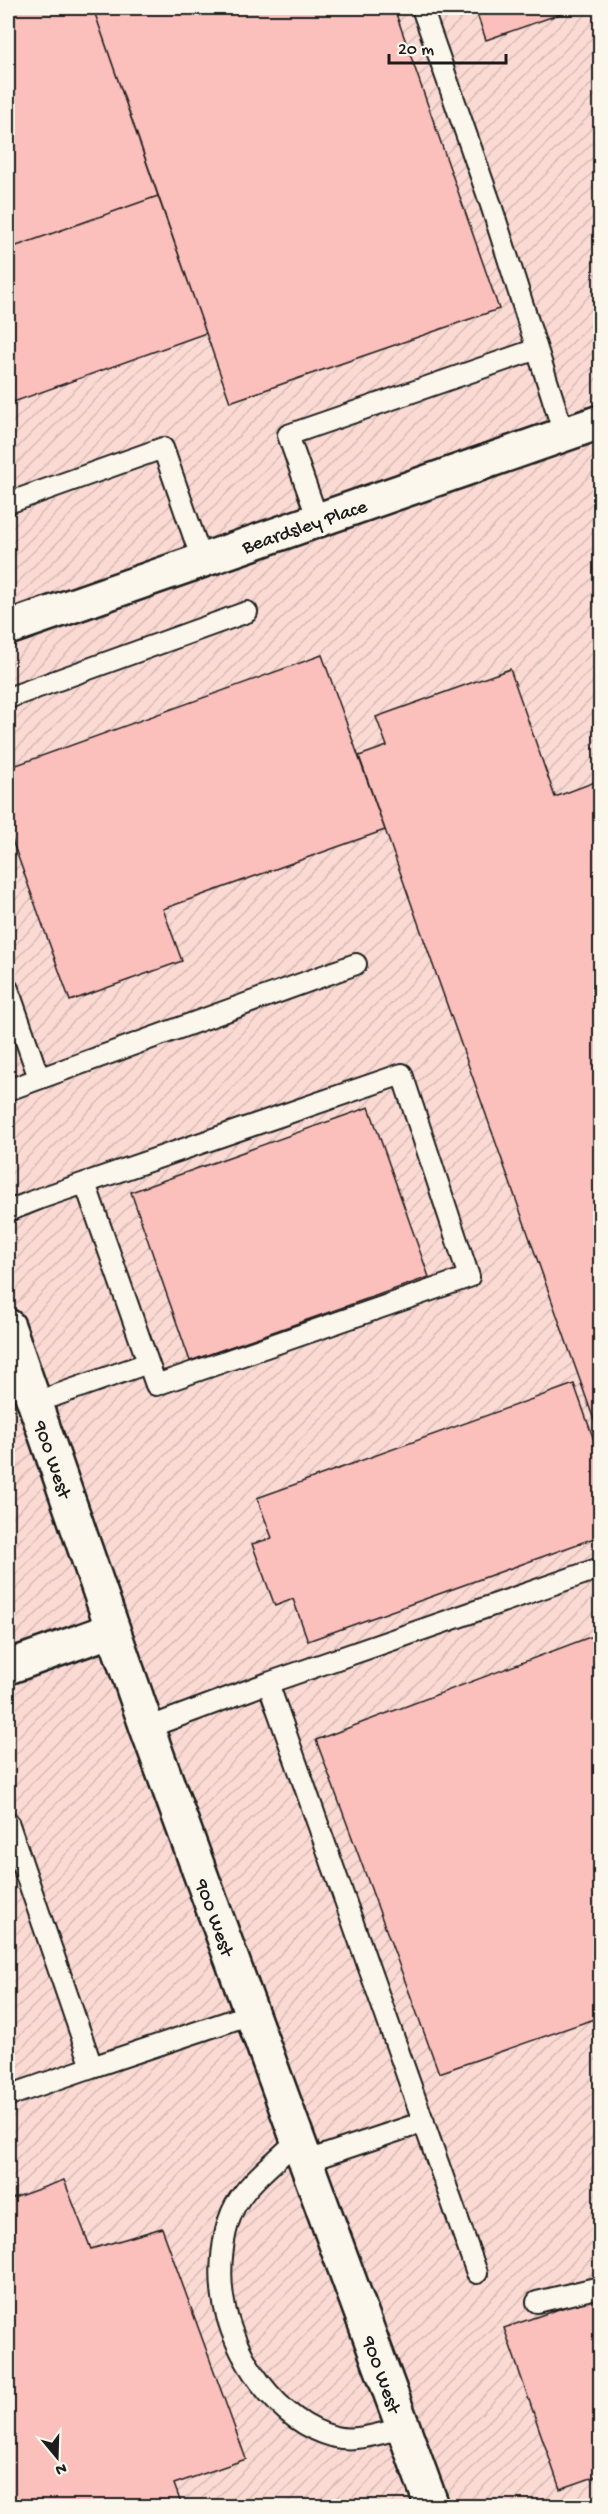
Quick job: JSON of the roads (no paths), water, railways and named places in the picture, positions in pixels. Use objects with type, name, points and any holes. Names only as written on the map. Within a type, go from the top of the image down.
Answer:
[{"type":"main road","name":"Beardsley Place","points":[[8,628],[600,422]]},
{"type":"main road","name":"900 West","points":[[8,1326],[147,1728],[432,2506]]},
{"type":"main road","points":[[8,1667],[112,1630]]},
{"type":"lane","points":[[422,8],[492,205],[564,434]]},
{"type":"lane","points":[[318,520],[288,435],[537,349]]},
{"type":"lane","points":[[8,503],[163,448],[202,560]]},
{"type":"lane","points":[[8,698],[247,612]]},
{"type":"lane","points":[[8,1090],[356,964]]},
{"type":"lane","points":[[8,989],[39,1078]]},
{"type":"lane","points":[[8,1211],[85,1183],[402,1074],[470,1277],[156,1385],[85,1183]]},
{"type":"lane","points":[[34,1403],[148,1364]]},
{"type":"lane","points":[[147,1728],[268,1683],[600,1568]]},
{"type":"lane","points":[[268,1683],[477,2273]]},
{"type":"lane","points":[[8,1822],[92,2067]]},
{"type":"lane","points":[[8,2096],[251,2014]]},
{"type":"lane","points":[[403,2428],[360,2438],[338,2438],[317,2431],[296,2418],[264,2386],[246,2361],[228,2318],[222,2289],[225,2238],[233,2210],[246,2191],[301,2152],[424,2122]]},
{"type":"lane","points":[[537,2302],[600,2287]]}]
